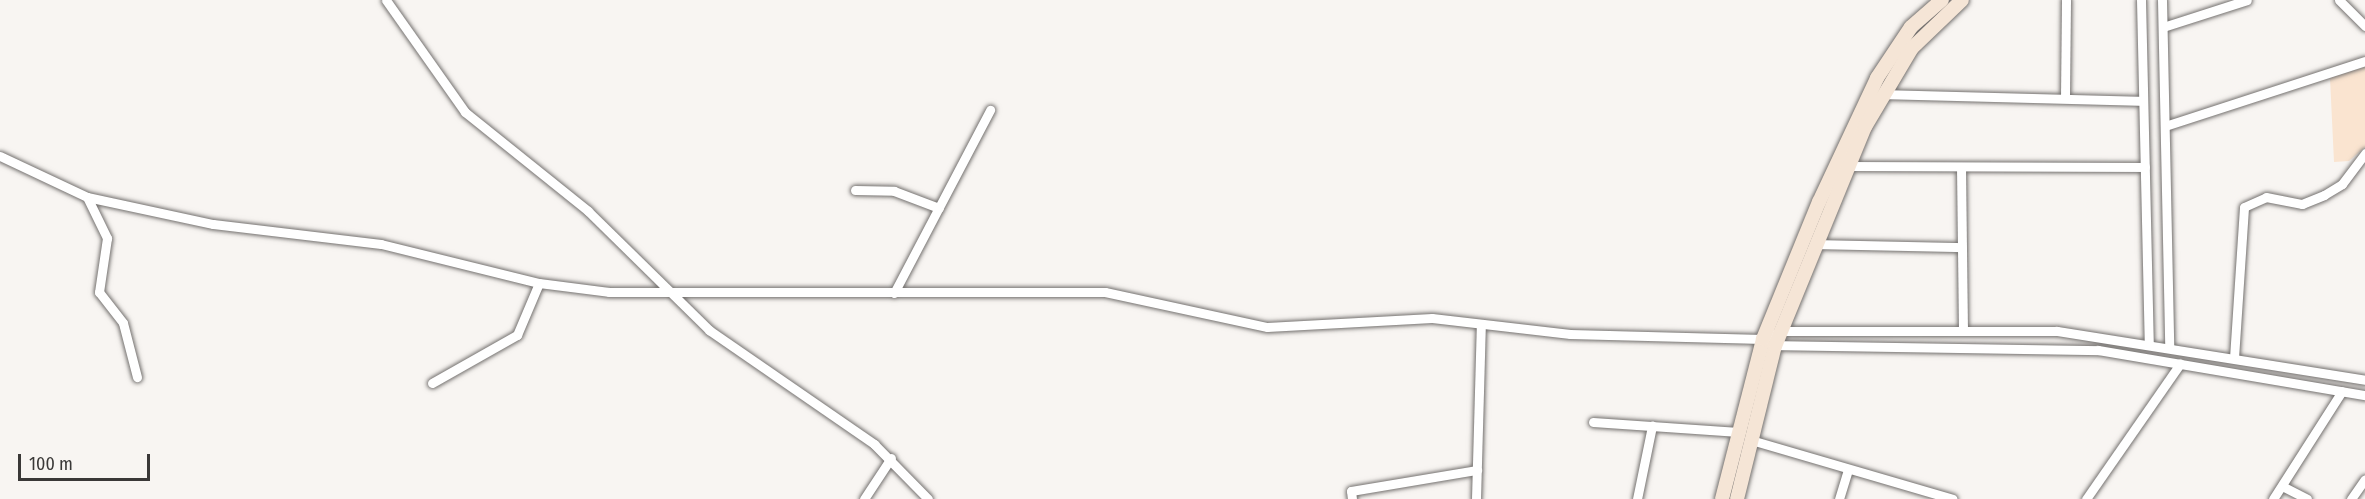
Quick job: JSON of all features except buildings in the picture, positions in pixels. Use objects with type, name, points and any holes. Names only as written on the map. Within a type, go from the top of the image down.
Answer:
[{"type":"street","points":[[386,0],[465,112],[588,211],[726,344],[891,458],[928,499]]},
{"type":"street","points":[[1722,499],[1739,432],[1769,342],[1877,78],[1911,27],[1942,0]]},
{"type":"street","points":[[1737,499],[1751,440],[1769,342],[1781,331],[1849,166],[1884,94],[1912,48],[1962,0]]},
{"type":"street","points":[[2065,97],[2066,0]]},
{"type":"street","points":[[2141,0],[2149,343]]},
{"type":"street","points":[[2162,0],[2169,347]]},
{"type":"street","points":[[2163,27],[2244,0]]},
{"type":"street","points":[[2339,0],[2365,26]]},
{"type":"street","points":[[2165,126],[2365,61]]},
{"type":"street","points":[[1884,94],[2065,97],[2143,101]]},
{"type":"street","points":[[894,293],[990,110]]},
{"type":"street","points":[[2234,358],[2244,207],[2266,197],[2302,204],[2324,195],[2342,183],[2365,153]]},
{"type":"street","points":[[0,156],[87,197],[213,224],[381,244],[538,283],[673,295],[1105,292],[1267,327],[1432,318],[1570,334],[1769,342],[2042,347],[2180,364],[2365,395]]},
{"type":"street","points":[[1849,166],[2145,167]]},
{"type":"street","points":[[1961,167],[1963,331]]},
{"type":"street","points":[[855,190],[894,191],[939,208]]},
{"type":"street","points":[[87,197],[107,238],[99,292],[123,323],[137,377]]},
{"type":"street","points":[[1817,244],[1962,247]]},
{"type":"street","points":[[432,383],[517,335],[538,283]]},
{"type":"street","points":[[1476,499],[1481,324]]},
{"type":"street","points":[[1781,331],[2056,331],[2149,343],[2365,380]]},
{"type":"street","points":[[2086,499],[2180,364]]},
{"type":"street","points":[[2273,499],[2342,392]]},
{"type":"street","points":[[1593,422],[1739,432]]},
{"type":"street","points":[[1637,499],[1652,426]]},
{"type":"street","points":[[1751,440],[1848,469],[1924,487],[1953,499]]},
{"type":"street","points":[[864,499],[891,458]]},
{"type":"street","points":[[1839,499],[1848,469]]},
{"type":"street","points":[[1352,499],[1351,491],[1477,470]]},
{"type":"street","points":[[2351,499],[2365,478]]},
{"type":"street","points":[[2282,486],[2307,499]]},
{"type":"street","points":[[1921,499],[1924,487]]},
{"type":"shaded area","points":[[2365,67],[2365,147],[2349,161],[2334,162],[2330,78]]}]
